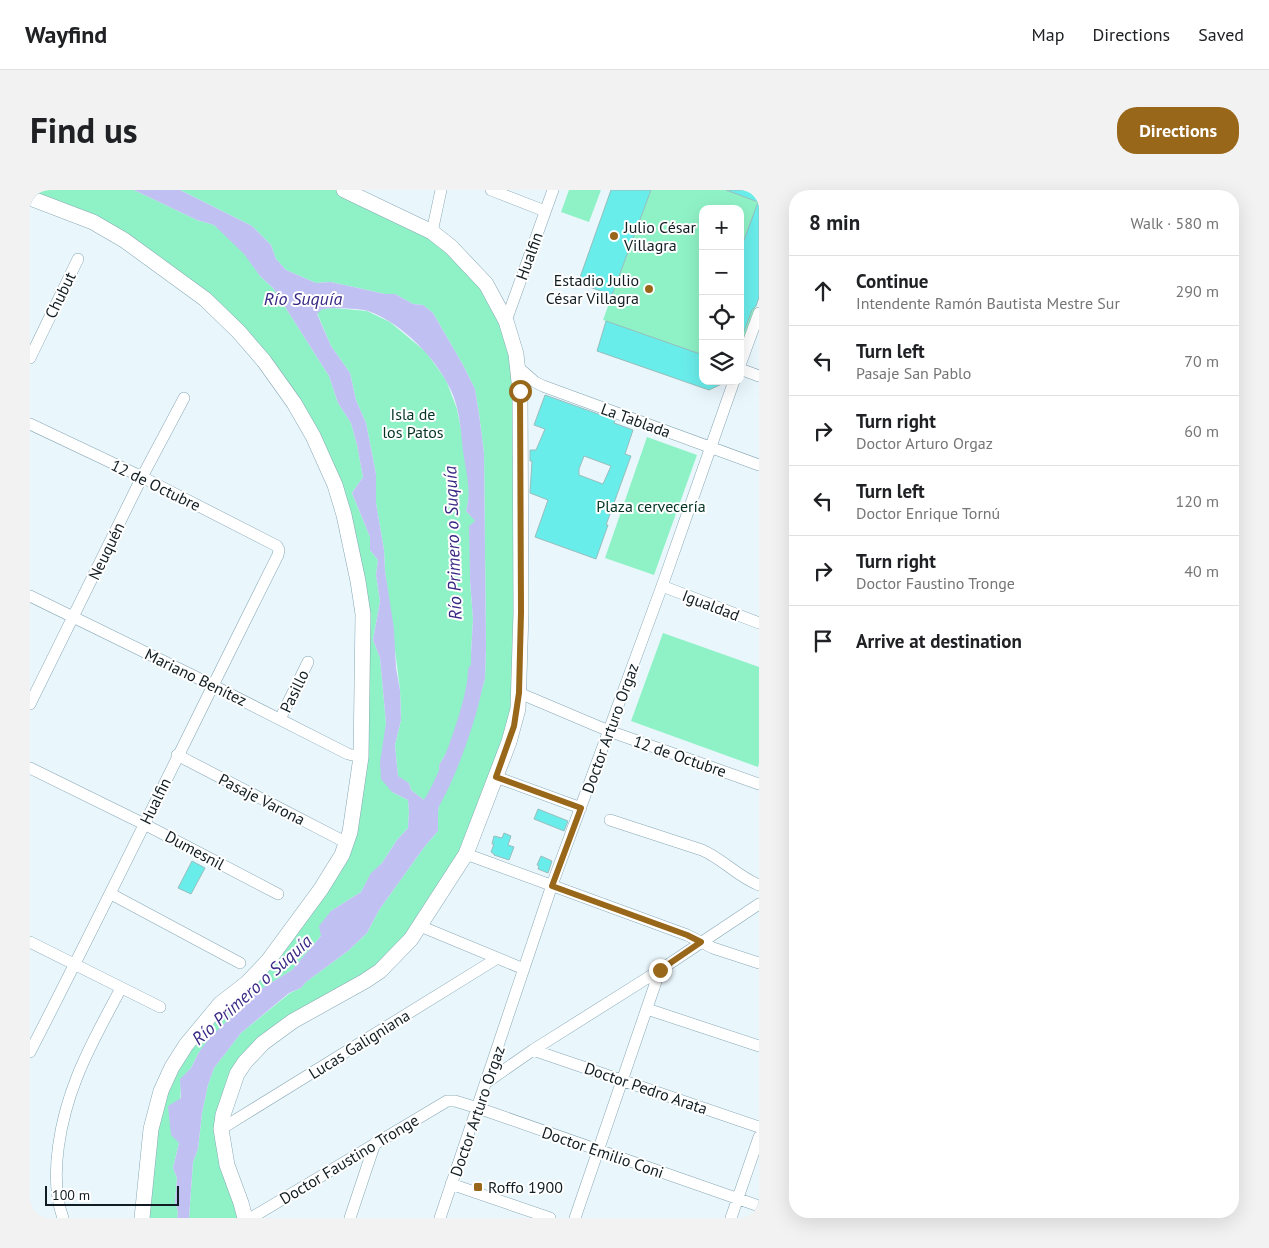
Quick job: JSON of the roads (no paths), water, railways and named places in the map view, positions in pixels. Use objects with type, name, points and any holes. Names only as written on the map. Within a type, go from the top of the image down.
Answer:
[{"type":"main road","points":[[244,1218],[241,1203],[227,1165],[221,1129],[223,1115],[237,1074],[253,1052],[293,1021],[380,971],[420,926],[466,854],[514,726],[519,693],[520,391],[518,367],[506,321],[492,294],[478,273],[451,247],[432,232],[344,190]]},
{"type":"main road","points":[[30,198],[93,222],[124,240],[206,299],[239,332],[264,361],[294,403],[313,436],[335,485],[344,515],[363,614],[361,757],[347,843],[342,855],[321,889],[268,961],[246,983],[220,1004],[186,1045],[172,1067],[161,1091],[151,1129],[142,1218]]},
{"type":"street","points":[[432,232],[440,190]]},
{"type":"street","points":[[491,190],[545,211]]},
{"type":"street","name":"Hualfin","points":[[506,321],[552,190]]},
{"type":"street","name":"Chubut","points":[[30,358],[78,259]]},
{"type":"street","points":[[744,354],[759,313]]},
{"type":"street","name":"La Tablada","points":[[518,367],[542,386],[759,465]]},
{"type":"street","points":[[744,370],[759,376]]},
{"type":"street","name":"Doctor Arturo Orgaz","points":[[440,1218],[552,886],[662,586],[733,385]]},
{"type":"street","name":"Neuquén","points":[[30,704],[142,477],[184,398]]},
{"type":"street","name":"12 de Octubre","points":[[30,424],[142,477],[277,546],[279,550]]},
{"type":"street","name":"Hualfin","points":[[30,1052],[111,894],[177,755],[279,550]]},
{"type":"street","name":"Igualdad","points":[[662,586],[759,623]]},
{"type":"street","name":"Mariano Benítez","points":[[30,596],[348,754],[361,757]]},
{"type":"street","name":"Pasillo","points":[[280,719],[308,662]]},
{"type":"street","name":"12 de Octubre","points":[[519,693],[609,731],[759,784]]},
{"type":"street","name":"Pasaje Varona","points":[[177,755],[347,843]]},
{"type":"street","name":"Dumesnil","points":[[30,768],[144,824],[278,894]]},
{"type":"street","points":[[496,777],[581,808]]},
{"type":"street","points":[[610,820],[709,853],[742,877],[759,885]]},
{"type":"street","points":[[466,854],[687,935],[713,948],[759,963]]},
{"type":"street","points":[[111,894],[240,963]]},
{"type":"street","points":[[487,1082],[533,1050],[660,970],[759,904]]},
{"type":"street","points":[[420,926],[524,969]]},
{"type":"street","points":[[30,942],[160,1007]]},
{"type":"street","name":"Lucas Galigniana","points":[[221,1129],[496,959]]},
{"type":"street","points":[[576,1218],[660,970]]},
{"type":"street","points":[[63,1218],[57,1193],[56,1174],[62,1131],[71,1092],[77,1075],[121,988]]},
{"type":"street","points":[[647,1009],[759,1046]]},
{"type":"street","name":"Doctor Pedro Arata","points":[[533,1050],[759,1127]]},
{"type":"street","name":"Doctor Emilio Coni","points":[[447,1101],[455,1101],[478,1108],[759,1206]]},
{"type":"street","name":"Doctor Faustino Tronge","points":[[251,1218],[447,1101]]},
{"type":"street","points":[[731,1218],[759,1137]]},
{"type":"street","points":[[350,1218],[375,1143]]},
{"type":"street","points":[[452,1184],[550,1218]]},
{"type":"water","name":"Río Suquía","points":[[134,190],[180,190],[252,226],[271,245],[276,259],[286,270],[316,283],[331,282],[385,294],[395,294],[413,304],[423,305],[433,313],[475,389],[479,414],[484,453],[486,648],[485,679],[468,737],[456,759],[450,781],[440,802],[438,831],[379,910],[367,933],[348,951],[306,982],[301,988],[289,993],[241,1033],[214,1068],[208,1085],[202,1113],[198,1149],[193,1162],[189,1218],[177,1218],[178,1212],[175,1202],[177,1178],[173,1168],[179,1143],[171,1135],[168,1106],[181,1098],[180,1079],[191,1068],[199,1052],[211,1036],[240,1009],[250,996],[292,970],[321,936],[319,926],[331,911],[361,892],[371,873],[382,863],[397,840],[408,828],[409,811],[408,800],[392,792],[381,779],[380,762],[386,723],[380,658],[373,640],[380,601],[376,575],[378,560],[370,550],[370,537],[352,493],[363,477],[351,423],[338,403],[329,376],[273,288],[260,276],[244,254],[214,225],[197,220]],"holes":[[[334,308],[368,311],[407,334],[430,357],[447,382],[459,416],[467,474],[468,503],[466,511],[475,521],[469,526],[473,619],[471,653],[472,706],[467,720],[439,765],[441,787],[434,795],[424,800],[411,790],[409,783],[398,776],[395,745],[401,720],[400,690],[384,550],[376,503],[376,474],[366,423],[356,400],[350,373],[331,346],[317,314],[322,309]]]},
{"type":"waterway","name":"Río Primero o Suquía","points":[[429,807],[444,779],[459,741],[471,702],[476,671]]},
{"type":"place","name":"Julio César Villagra","points":[[614,236]]},
{"type":"place","name":"Estadio Julio César Villagra","points":[[649,289]]},
{"type":"place","name":"Roffo 1900","points":[[478,1187]]},
{"type":"park label","name":"Isla de los Patos","points":[[413,423]]},
{"type":"park label","name":"Plaza cervecería","points":[[651,506]]}]
